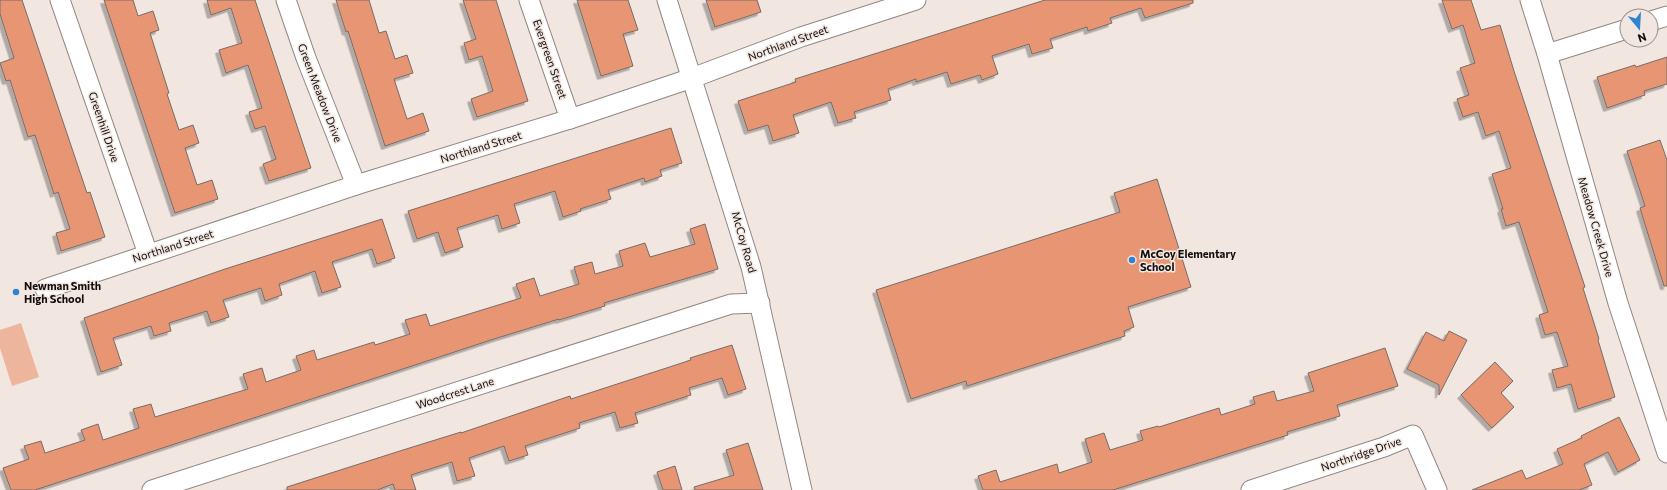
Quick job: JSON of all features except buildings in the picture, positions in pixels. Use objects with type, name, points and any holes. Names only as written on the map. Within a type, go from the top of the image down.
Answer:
[{"type":"street","name":"Greenhill Drive","points":[[60,0],[148,254]]},
{"type":"street","name":"Green Meadow Drive","points":[[286,0],[306,58],[356,185]]},
{"type":"street","name":"Evergreen Street","points":[[529,0],[570,119]]},
{"type":"street","name":"McCoy Road","points":[[667,0],[752,267],[802,490]]},
{"type":"street","name":"Northland Street","points":[[45,289],[356,185],[570,119],[692,78],[801,37],[916,0]]},
{"type":"street","name":"Meadow Creek Drive","points":[[1530,0],[1547,54],[1618,303],[1667,453]]},
{"type":"street","points":[[1547,54],[1619,32]]},
{"type":"street","name":"Woodcrest Lane","points":[[152,490],[731,304],[760,303]]},
{"type":"street","name":"Northridge Drive","points":[[1251,490],[1384,447],[1413,435],[1437,490]]},
{"type":"shaded area","points":[[21,323],[39,377],[12,386],[0,348],[0,330]]},
{"type":"place","name":"McCoy Elementary School","points":[[1132,260]]},
{"type":"place","name":"Newman Smith High School","points":[[16,292]]}]
